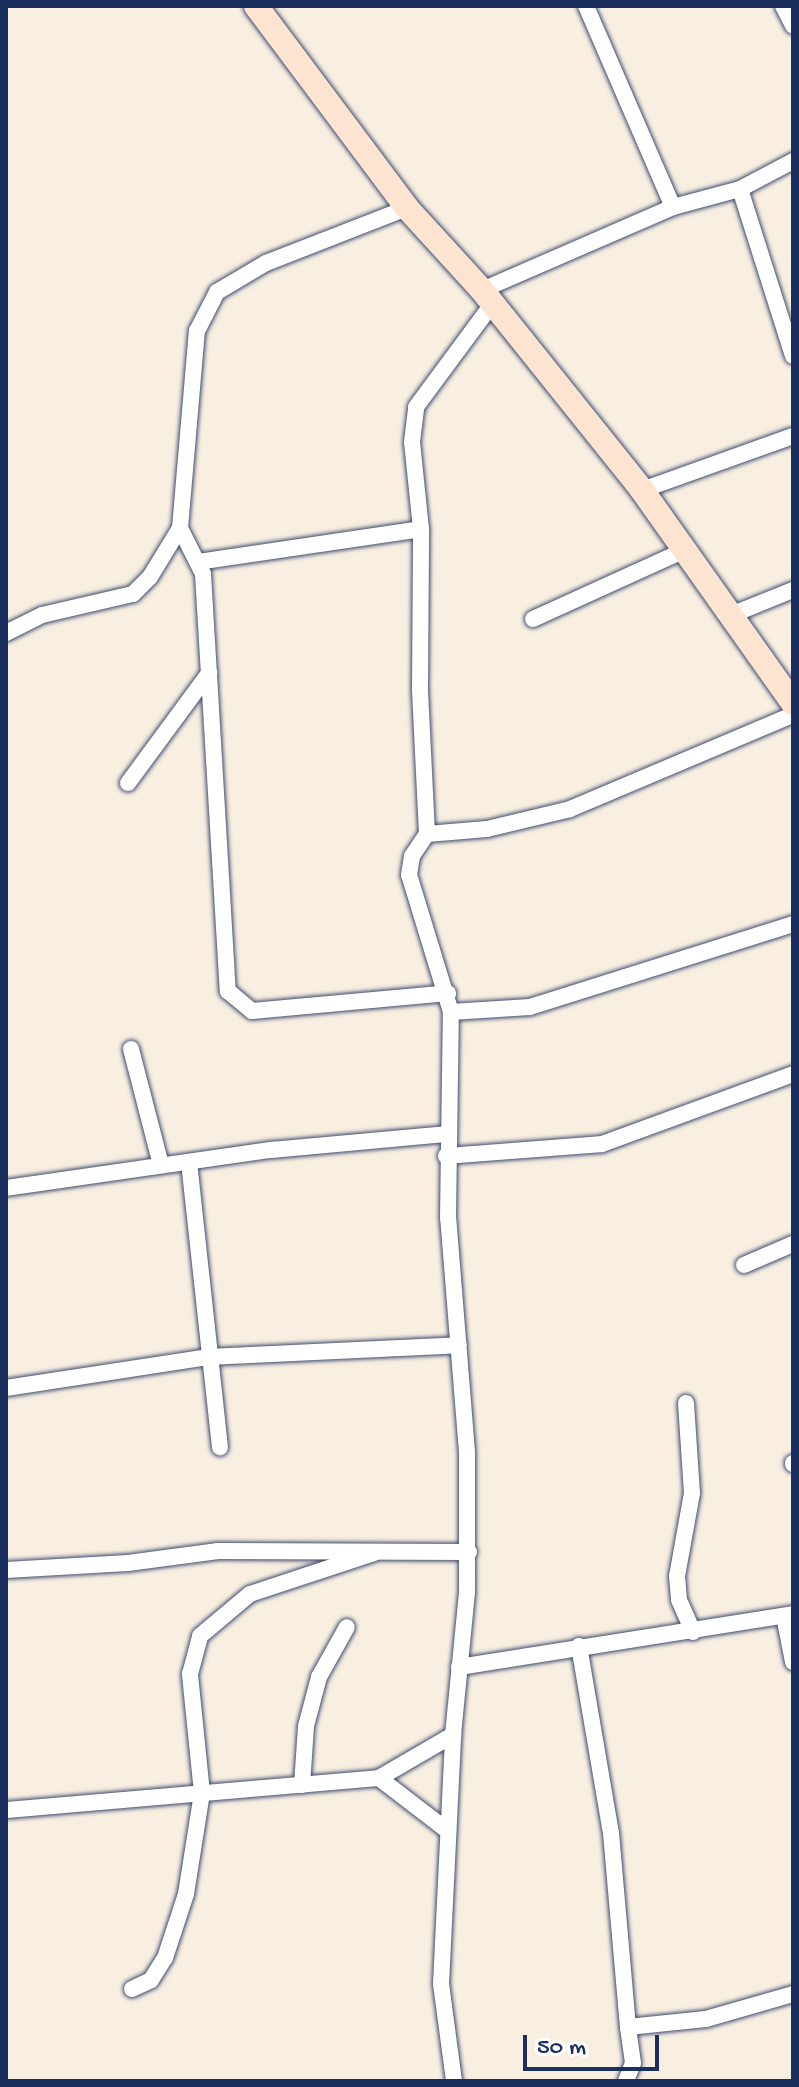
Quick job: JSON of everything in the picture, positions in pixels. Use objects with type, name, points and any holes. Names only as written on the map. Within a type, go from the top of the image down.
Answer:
[{"type":"street","points":[[256,6],[407,208],[488,297],[642,490],[793,703]]},
{"type":"street","points":[[586,6],[673,207]]},
{"type":"street","points":[[783,6],[793,26]]},
{"type":"street","points":[[454,2081],[441,1984],[453,1735],[469,1552],[446,1156],[451,1012],[448,993],[409,875],[412,856],[427,834],[420,689],[421,529],[412,442],[416,407],[488,297],[673,207],[740,189],[793,161]]},
{"type":"street","points":[[740,189],[793,356]]},
{"type":"street","points":[[6,633],[42,615],[133,594],[150,577],[180,528],[197,331],[217,292],[266,263],[407,208]]},
{"type":"street","points":[[642,490],[793,436]]},
{"type":"street","points":[[180,528],[198,562],[209,673],[228,991],[252,1011],[448,993]]},
{"type":"street","points":[[198,562],[421,529]]},
{"type":"street","points":[[533,619],[683,551]]},
{"type":"street","points":[[731,615],[793,590]]},
{"type":"street","points":[[128,783],[209,673]]},
{"type":"street","points":[[427,834],[487,829],[584,805],[793,715]]},
{"type":"street","points":[[451,1012],[530,1007],[793,924]]},
{"type":"street","points":[[131,1049],[161,1165]]},
{"type":"street","points":[[446,1156],[602,1144],[793,1074]]},
{"type":"street","points":[[6,1188],[161,1165],[448,1134]]},
{"type":"street","points":[[189,1162],[220,1447]]},
{"type":"street","points":[[744,1265],[793,1244]]},
{"type":"street","points":[[6,1388],[208,1357],[459,1345]]},
{"type":"street","points":[[686,1403],[692,1493],[677,1576],[679,1600],[693,1632]]},
{"type":"street","points":[[6,1570],[114,1564],[218,1551],[469,1552]]},
{"type":"street","points":[[132,1989],[151,1980],[165,1958],[186,1894],[202,1793],[190,1674],[200,1636],[250,1594],[374,1553]]},
{"type":"street","points":[[459,1667],[789,1615],[793,1662]]},
{"type":"street","points":[[302,1785],[306,1726],[319,1677],[347,1627]]},
{"type":"street","points":[[579,1646],[611,1833],[633,2063],[626,2081]]},
{"type":"street","points":[[6,1810],[379,1778],[453,1735]]},
{"type":"street","points":[[379,1778],[448,1831]]},
{"type":"street","points":[[628,2027],[706,2019],[793,1994]]}]
